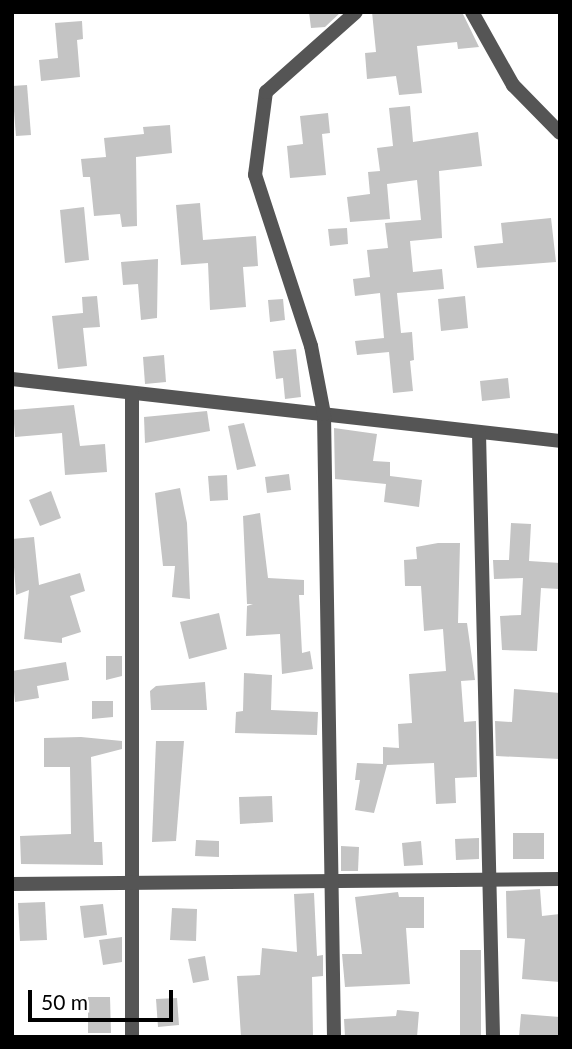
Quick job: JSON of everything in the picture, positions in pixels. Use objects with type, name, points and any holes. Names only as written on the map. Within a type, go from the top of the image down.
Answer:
[{"type":"street","points":[[334,1037],[329,881],[324,414],[311,346],[255,175],[266,92],[356,12]]},
{"type":"street","points":[[472,12],[513,85],[560,133]]},
{"type":"street","points":[[12,379],[560,441]]},
{"type":"street","points":[[131,394],[132,1037]]},
{"type":"street","points":[[479,433],[493,1037]]},
{"type":"street","points":[[12,884],[560,879]]},
{"type":"building","points":[[309,12],[341,12],[325,27],[311,28]]},
{"type":"building","points":[[372,12],[462,12],[479,47],[458,49],[457,42],[417,46],[422,93],[399,95],[396,76],[367,79],[365,53],[376,52]]},
{"type":"building","points":[[82,21],[83,39],[77,40],[80,77],[41,81],[39,60],[58,58],[55,23]]},
{"type":"building","points":[[27,85],[31,135],[16,136],[12,86]]},
{"type":"building","points":[[410,106],[413,142],[478,132],[482,166],[439,171],[442,238],[410,241],[413,272],[442,269],[444,289],[397,293],[401,333],[412,332],[414,360],[410,361],[413,391],[393,393],[389,352],[357,355],[355,341],[384,338],[380,293],[355,296],[353,279],[370,277],[367,250],[388,248],[385,223],[421,220],[417,180],[387,184],[390,219],[350,222],[347,197],[370,194],[368,172],[380,171],[377,148],[393,146],[389,108]]},
{"type":"building","points":[[328,113],[330,133],[322,134],[326,175],[290,178],[287,146],[303,144],[300,116]]},
{"type":"building","points":[[170,125],[172,153],[136,157],[137,226],[122,227],[120,214],[94,216],[90,177],[83,177],[81,159],[106,157],[104,138],[144,134],[143,127]]},
{"type":"building","points":[[200,203],[203,240],[256,236],[258,266],[243,267],[246,307],[210,310],[208,263],[181,265],[176,205]]},
{"type":"building","points":[[84,207],[89,260],[65,263],[60,210]]},
{"type":"building","points":[[551,218],[556,262],[477,268],[474,246],[503,243],[501,223]]},
{"type":"building","points":[[347,228],[348,244],[330,246],[328,229]]},
{"type":"building","points":[[158,259],[157,318],[141,320],[138,284],[123,285],[121,262]]},
{"type":"building","points":[[97,296],[100,327],[83,328],[87,366],[58,369],[52,316],[83,313],[82,297]]},
{"type":"building","points":[[465,296],[468,328],[441,331],[438,299]]},
{"type":"building","points":[[283,299],[285,320],[270,322],[268,300]]},
{"type":"building","points":[[296,349],[301,397],[285,399],[283,378],[276,379],[273,351]]},
{"type":"building","points":[[164,355],[166,382],[145,384],[143,357]]},
{"type":"building","points":[[508,378],[510,398],[482,401],[480,381]]},
{"type":"building","points":[[74,405],[80,446],[105,444],[107,472],[65,475],[62,433],[15,437],[13,410]]},
{"type":"building","points":[[207,411],[210,431],[145,443],[144,417]]},
{"type":"building","points":[[244,423],[256,466],[237,470],[228,426]]},
{"type":"building","points":[[334,428],[377,434],[373,461],[390,462],[390,476],[422,480],[419,507],[384,502],[386,484],[335,479]]},
{"type":"building","points":[[289,474],[291,490],[267,493],[265,477]]},
{"type":"building","points":[[227,475],[228,500],[210,501],[208,476]]},
{"type":"building","points":[[180,488],[187,523],[190,599],[172,597],[175,566],[163,566],[155,493]]},
{"type":"building","points":[[51,491],[61,518],[40,526],[29,500]]},
{"type":"building","points":[[260,513],[268,578],[304,580],[304,595],[299,595],[302,653],[310,651],[313,669],[282,674],[280,634],[246,636],[247,606],[253,604],[247,604],[243,516]]},
{"type":"building","points":[[511,523],[531,524],[529,561],[560,563],[560,589],[541,588],[537,651],[502,650],[500,616],[521,615],[523,578],[494,579],[493,560],[509,560]]},
{"type":"building","points":[[34,537],[39,585],[80,573],[85,591],[70,596],[81,632],[62,638],[62,643],[24,639],[29,590],[16,595],[12,539]]},
{"type":"building","points":[[460,543],[458,623],[467,623],[475,680],[461,681],[464,722],[476,721],[477,777],[455,778],[456,803],[436,804],[434,763],[387,765],[374,813],[355,810],[360,780],[355,780],[357,763],[383,764],[383,747],[399,748],[398,724],[412,723],[409,674],[446,671],[443,629],[424,631],[421,586],[405,586],[404,560],[417,559],[416,547]]},
{"type":"building","points":[[219,613],[227,649],[189,659],[180,622]]},
{"type":"building","points":[[106,656],[122,656],[122,676],[106,680]]},
{"type":"building","points":[[66,662],[69,680],[37,686],[39,698],[15,702],[12,671]]},
{"type":"building","points":[[244,673],[272,675],[271,710],[318,712],[317,735],[235,733],[236,712],[243,711]]},
{"type":"building","points":[[205,682],[207,710],[151,710],[150,691],[156,686]]},
{"type":"building","points":[[514,689],[560,693],[560,759],[496,756],[495,721],[512,722]]},
{"type":"building","points":[[92,701],[113,701],[113,717],[92,719]]},
{"type":"building","points":[[81,737],[122,741],[122,749],[91,757],[94,842],[102,842],[103,865],[21,864],[20,836],[71,834],[70,767],[44,767],[44,738]]},
{"type":"building","points":[[156,741],[184,741],[176,841],[152,842]]},
{"type":"building","points":[[272,796],[273,822],[240,824],[239,797]]},
{"type":"building","points":[[513,833],[544,833],[544,859],[513,859]]},
{"type":"building","points":[[479,838],[479,859],[456,860],[455,839]]},
{"type":"building","points":[[196,840],[219,841],[219,857],[195,856]]},
{"type":"building","points":[[421,841],[423,865],[404,866],[402,843]]},
{"type":"building","points":[[341,846],[359,847],[358,871],[341,871]]},
{"type":"building","points":[[540,889],[542,916],[560,914],[560,982],[522,979],[525,939],[507,938],[506,891]]},
{"type":"building","points":[[398,892],[399,897],[424,897],[424,928],[406,928],[410,984],[345,987],[342,954],[362,954],[355,897]]},
{"type":"building","points":[[314,893],[317,956],[323,955],[323,976],[312,977],[313,1037],[241,1037],[237,976],[260,975],[262,948],[297,952],[294,894]]},
{"type":"building","points":[[45,902],[47,940],[20,941],[18,903]]},
{"type":"building","points":[[103,904],[107,935],[84,938],[80,906]]},
{"type":"building","points":[[172,908],[197,909],[196,941],[170,940]]},
{"type":"building","points":[[122,937],[122,962],[103,965],[99,940]]},
{"type":"building","points":[[460,950],[481,950],[481,1037],[460,1037]]},
{"type":"building","points":[[205,956],[209,980],[193,983],[188,959]]},
{"type":"building","points":[[88,997],[110,997],[111,1033],[88,1033]]},
{"type":"building","points":[[177,998],[179,1025],[158,1027],[156,999]]},
{"type":"building","points":[[397,1010],[419,1012],[417,1037],[345,1037],[344,1019],[396,1016]]},
{"type":"building","points":[[521,1014],[560,1017],[560,1037],[519,1037]]}]
